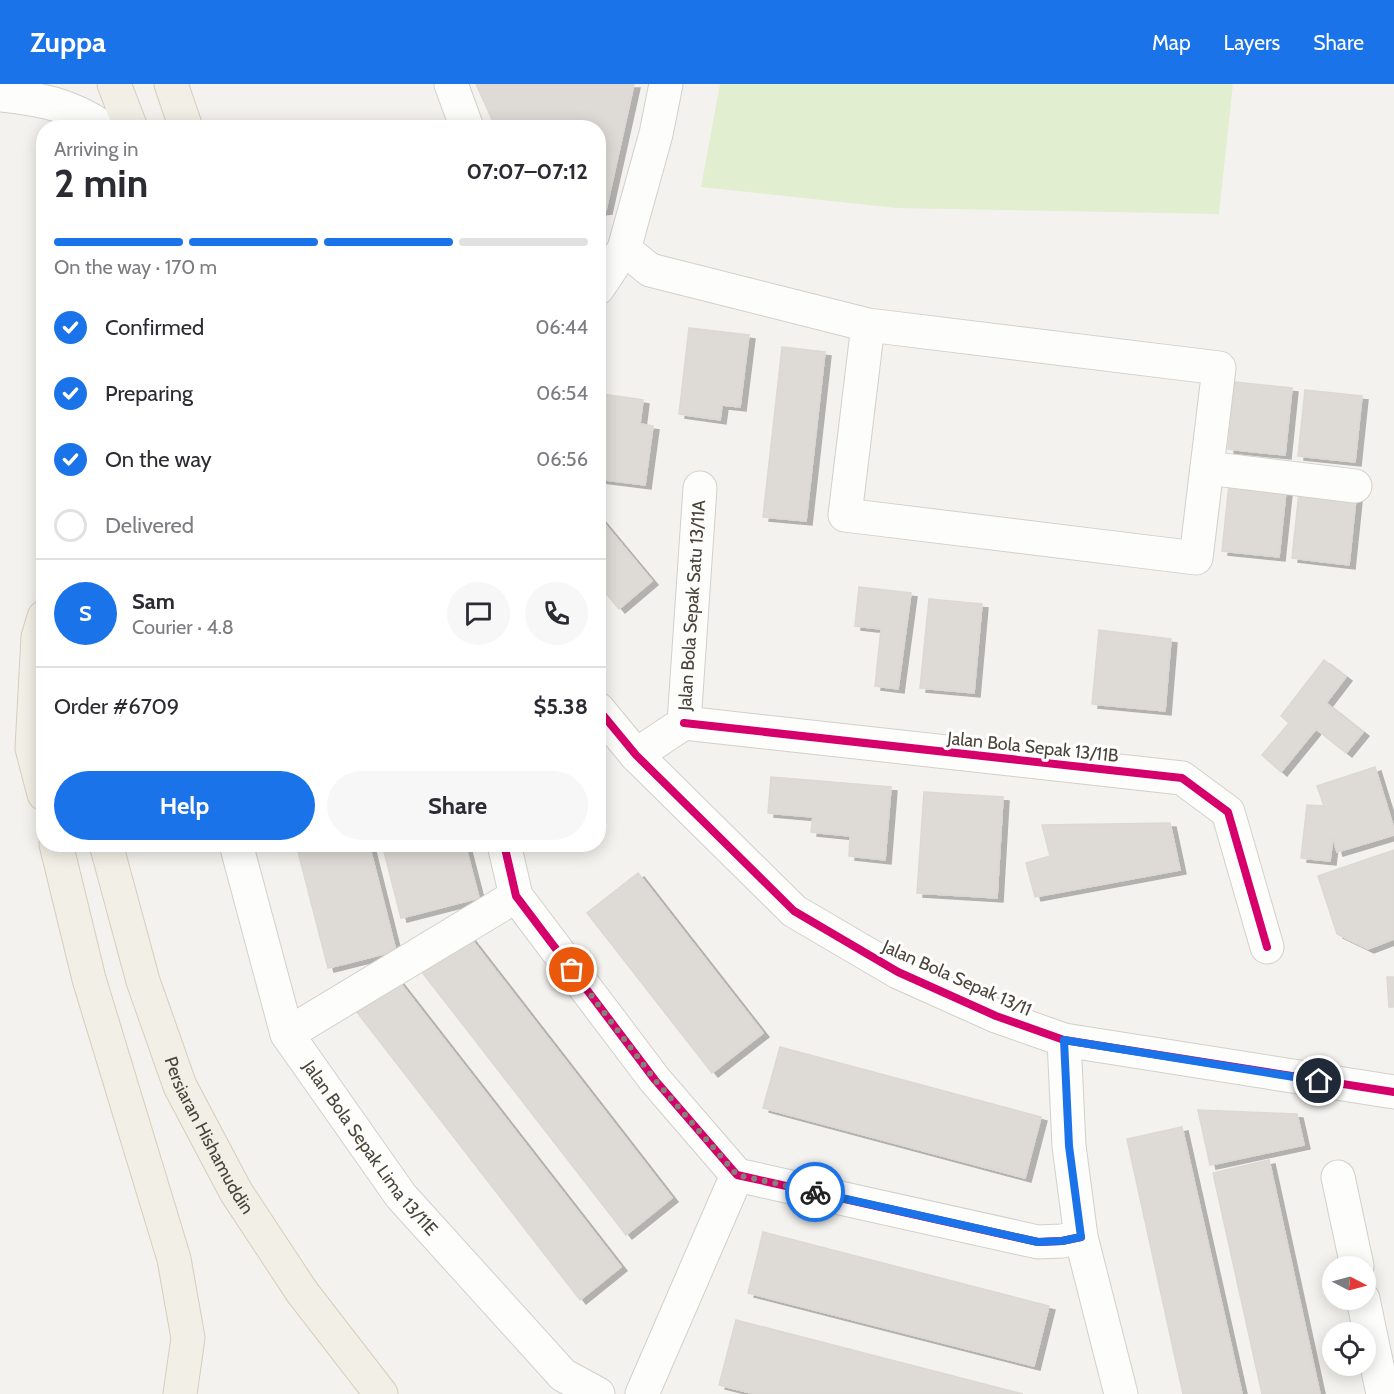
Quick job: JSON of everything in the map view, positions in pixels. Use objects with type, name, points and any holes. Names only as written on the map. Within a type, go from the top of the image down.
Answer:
[{"type":"main road","points":[[114,84],[128,120]]},
{"type":"main road","points":[[171,84],[183,120]]},
{"type":"main road","points":[[36,674],[32,748],[36,763]]},
{"type":"main road","points":[[58,852],[88,979],[174,1259],[188,1338],[180,1394]]},
{"type":"main road","name":"Persiaran Hishamuddin","points":[[108,852],[143,981],[180,1086],[236,1192],[302,1292],[381,1394]]},
{"type":"street","points":[[451,84],[464,120]]},
{"type":"street","points":[[606,276],[624,249],[656,134],[666,84]]},
{"type":"street","points":[[5,92],[71,109],[90,120]]},
{"type":"street","points":[[624,249],[650,270],[868,325],[1219,368],[1196,558],[845,515],[868,325]]},
{"type":"street","points":[[1207,468],[1355,486]]},
{"type":"street","name":"Jalan Bola Sepak Satu 13/11A","points":[[684,723],[700,488]]},
{"type":"street","name":"Jalan Bola Sepak 13/11","points":[[606,719],[636,755],[794,911],[898,972],[996,1016],[1064,1040],[1392,1099]]},
{"type":"street","points":[[636,755],[684,723]]},
{"type":"street","name":"Jalan Bola Sepak 13/11B","points":[[684,723],[1182,778],[1228,812],[1267,947]]},
{"type":"street","name":"Jalan Bola Sepak Lima 13/11E","points":[[238,852],[287,1034],[401,1196],[563,1375],[598,1394]]},
{"type":"street","points":[[506,852],[516,896],[655,1080],[737,1175],[1038,1242],[1081,1237]]},
{"type":"street","points":[[287,1034],[516,896]]},
{"type":"street","points":[[1064,1040],[1069,1146],[1081,1237],[1121,1394]]},
{"type":"street","points":[[642,1394],[737,1175]]},
{"type":"street","points":[[1338,1178],[1355,1256]]},
{"type":"street","points":[[1365,1310],[1383,1394]]},
{"type":"green space","points":[[720,84],[1233,84],[1219,214],[896,208],[701,187]]},
{"type":"building","points":[[476,84],[634,84],[606,210],[606,120],[492,120]]},
{"type":"building","points":[[689,328],[749,335],[740,407],[722,405],[720,420],[679,414]]},
{"type":"building","points":[[782,347],[825,352],[806,521],[763,517]]},
{"type":"building","points":[[1235,382],[1292,388],[1285,455],[1228,449]]},
{"type":"building","points":[[1305,390],[1362,396],[1355,462],[1298,456]]},
{"type":"building","points":[[606,395],[643,400],[640,424],[653,426],[645,485],[606,480]]},
{"type":"building","points":[[1229,484],[1286,491],[1279,557],[1222,551]]},
{"type":"building","points":[[1299,492],[1356,498],[1349,565],[1292,558]]},
{"type":"building","points":[[606,526],[652,581],[619,609],[606,594]]},
{"type":"building","points":[[859,587],[911,593],[898,689],[875,686],[881,629],[855,626]]},
{"type":"building","points":[[929,599],[982,604],[974,693],[920,688]]},
{"type":"building","points":[[1099,630],[1171,639],[1165,711],[1092,704]]},
{"type":"building","points":[[1324,660],[1346,677],[1326,703],[1363,732],[1346,753],[1316,729],[1281,772],[1262,755],[1289,723],[1281,716]]},
{"type":"building","points":[[1375,767],[1394,835],[1337,852],[1333,837],[1330,861],[1301,858],[1307,805],[1324,806],[1317,786]]},
{"type":"building","points":[[771,777],[891,787],[885,860],[849,856],[850,836],[811,832],[813,817],[768,813]]},
{"type":"building","points":[[924,792],[1003,797],[997,898],[917,893]]},
{"type":"building","points":[[1170,823],[1180,870],[1035,897],[1026,863],[1050,856],[1042,825]]},
{"type":"building","points":[[1394,850],[1394,939],[1368,949],[1337,934],[1318,876]]},
{"type":"building","points":[[298,852],[371,852],[396,951],[328,968]]},
{"type":"building","points":[[384,852],[467,852],[479,898],[401,918]]},
{"type":"building","points":[[638,873],[763,1033],[712,1073],[587,913]]},
{"type":"building","points":[[468,935],[672,1198],[626,1235],[422,972]]},
{"type":"building","points":[[1387,977],[1394,977],[1394,1007],[1389,1007]]},
{"type":"building","points":[[397,979],[621,1267],[580,1300],[356,1011]]},
{"type":"building","points":[[780,1047],[1041,1117],[1025,1178],[763,1108]]},
{"type":"building","points":[[1198,1110],[1297,1114],[1304,1145],[1210,1165]]},
{"type":"building","points":[[1182,1127],[1242,1394],[1183,1394],[1127,1139]]},
{"type":"building","points":[[1269,1160],[1320,1394],[1262,1394],[1213,1173]]},
{"type":"building","points":[[763,1232],[1049,1306],[1034,1366],[748,1293]]},
{"type":"building","points":[[736,1320],[1023,1394],[755,1394],[719,1385]]},
{"type":"cycle path","points":[[606,719],[636,755],[794,911],[898,972],[996,1016],[1064,1040],[1394,1092]]},
{"type":"cycle path","points":[[684,723],[1182,778],[1228,812],[1267,947]]},
{"type":"cycle path","points":[[506,852],[516,896],[655,1080],[737,1175],[1038,1242],[1081,1237]]},
{"type":"way so far","points":[[572,970],[655,1080],[737,1175],[815,1192]]},
{"type":"route","points":[[815,1192],[1038,1242],[1081,1237],[1069,1146],[1064,1040],[1319,1081]]}]
